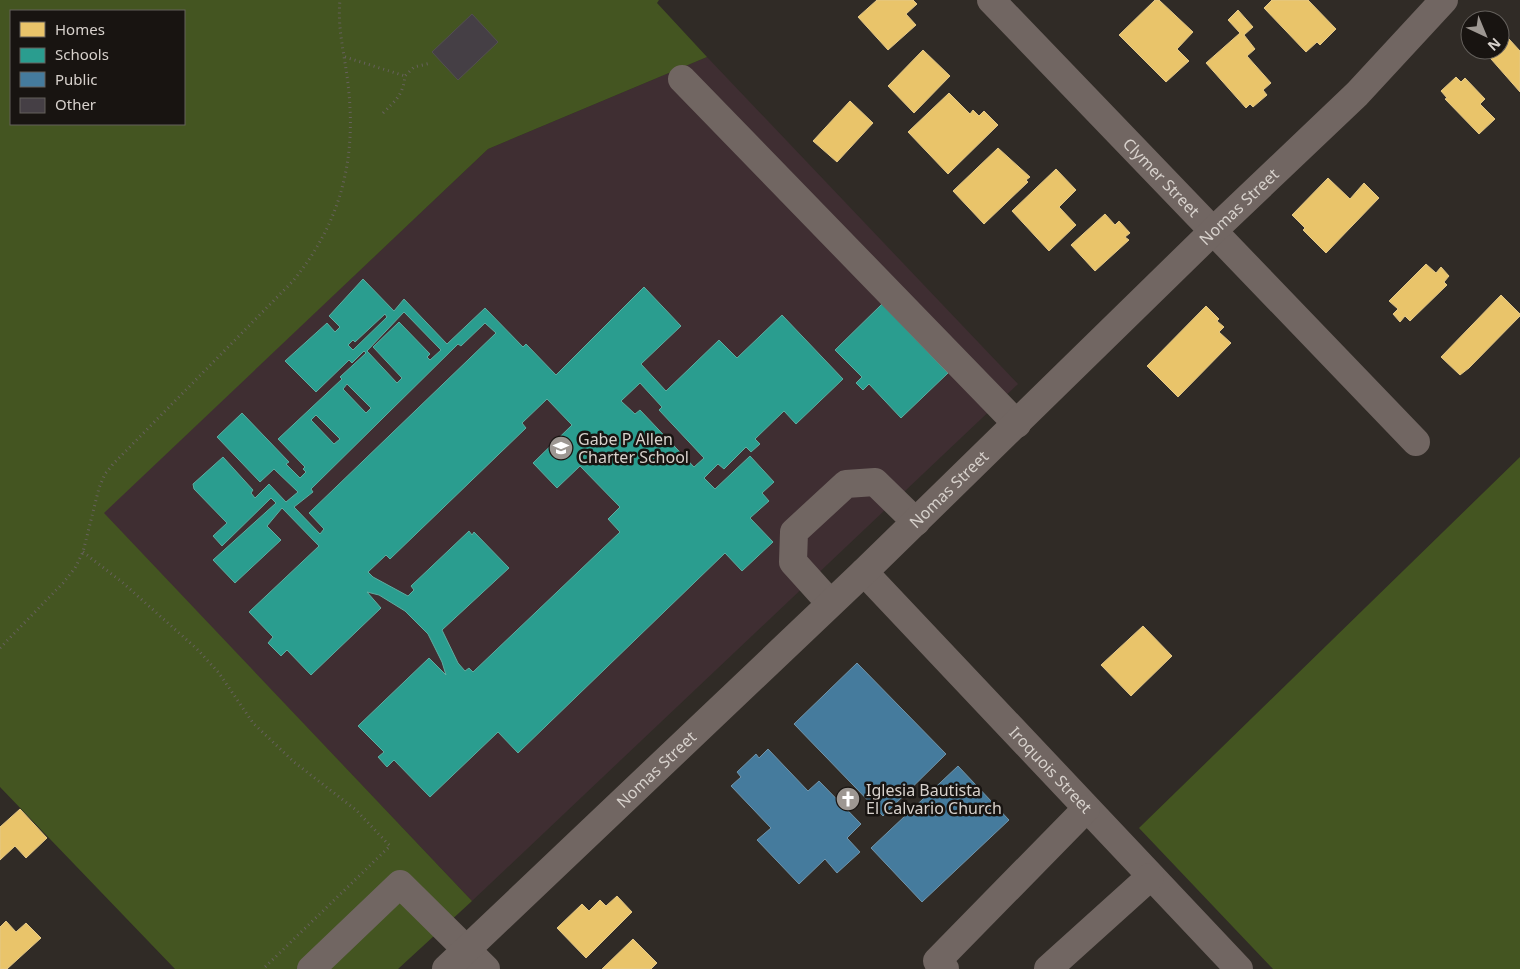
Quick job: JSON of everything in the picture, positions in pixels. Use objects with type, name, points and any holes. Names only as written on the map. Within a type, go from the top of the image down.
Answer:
[{"type":"street","name":"Clymer Street","points":[[990,0],[1416,442]]},
{"type":"street","name":"Nomas Street","points":[[446,969],[864,572],[1357,94],[1444,0]]},
{"type":"street","points":[[682,79],[1017,424]]},
{"type":"street","points":[[830,604],[793,562],[794,532],[846,484],[875,482],[916,522]]},
{"type":"street","name":"Iroquois Street","points":[[864,572],[1150,877],[1239,969]]},
{"type":"street","points":[[945,969],[937,961],[1086,809]]},
{"type":"street","points":[[1048,969],[1150,877]]},
{"type":"street","points":[[311,969],[400,884],[486,969]]},
{"type":"path","points":[[0,648],[64,583],[75,568],[83,552],[99,488],[105,474],[292,281],[314,252],[342,189],[349,157],[351,131],[345,57],[340,23],[340,0]]},
{"type":"path","points":[[345,57],[405,76]]},
{"type":"path","points":[[383,112],[398,99],[404,88],[405,76],[414,67],[431,63]]},
{"type":"path","points":[[83,552],[122,582],[197,649],[219,673],[253,723],[294,762],[356,810],[390,846],[263,969]]},
{"type":"shaded area","name":"Gabe P Allen Charter School","points":[[707,57],[1018,384],[472,901],[103,513],[488,149]]},
{"type":"green space","points":[[0,0],[659,0],[657,3],[707,57],[488,149],[104,513],[472,901],[398,969],[175,969],[0,787]]},
{"type":"green space","points":[[1520,457],[1520,969],[1273,969],[1139,828]]},
{"type":"building: Homes","points":[[877,0],[913,0],[917,4],[906,14],[916,25],[888,50],[858,17]]},
{"type":"building: Homes","points":[[1155,0],[1159,0],[1193,32],[1177,49],[1189,61],[1166,82],[1119,35]]},
{"type":"building: Homes","points":[[1272,0],[1308,0],[1336,29],[1320,45],[1317,42],[1306,52],[1264,8]]},
{"type":"building: Homes","points":[[1238,10],[1253,27],[1244,35],[1255,49],[1247,56],[1271,83],[1263,90],[1267,95],[1253,107],[1250,104],[1246,108],[1206,63],[1240,33],[1228,20]]},
{"type":"building: Homes","points":[[1510,40],[1520,51],[1520,92],[1492,60],[1510,60]]},
{"type":"building: Homes","points":[[923,50],[950,76],[914,113],[888,86]]},
{"type":"building: Homes","points":[[1456,77],[1461,82],[1465,78],[1485,99],[1480,104],[1495,119],[1479,134],[1445,99],[1447,98],[1441,91]]},
{"type":"building: Homes","points":[[949,93],[970,114],[973,110],[979,116],[984,111],[998,125],[948,174],[908,132]]},
{"type":"building: Homes","points":[[850,101],[873,123],[837,162],[813,141]]},
{"type":"building: Homes","points":[[998,148],[1030,177],[1026,180],[1028,182],[984,224],[953,191]]},
{"type":"building: Homes","points":[[1056,169],[1076,190],[1059,207],[1076,225],[1049,251],[1012,211]]},
{"type":"building: Homes","points":[[1328,178],[1350,199],[1364,183],[1379,198],[1326,253],[1303,230],[1305,228],[1292,215]]},
{"type":"building: Homes","points":[[1105,214],[1115,225],[1119,221],[1130,233],[1125,237],[1129,240],[1095,271],[1071,245]]},
{"type":"building: Homes","points":[[1426,264],[1436,273],[1441,267],[1449,276],[1444,282],[1447,285],[1410,321],[1405,316],[1400,322],[1393,314],[1398,309],[1389,301]]},
{"type":"building: Homes","points":[[1501,295],[1520,316],[1460,375],[1441,357]]},
{"type":"building: Homes","points":[[1206,306],[1224,327],[1219,332],[1231,343],[1178,397],[1147,366]]},
{"type":"building: Homes","points":[[1143,626],[1172,656],[1131,696],[1101,665]]},
{"type":"building: Homes","points":[[20,809],[47,838],[26,858],[15,846],[0,860],[0,827]]},
{"type":"building: Homes","points":[[617,896],[632,912],[586,958],[557,928],[582,904],[589,911],[600,900],[606,906]]},
{"type":"building: Homes","points":[[6,921],[16,932],[26,923],[41,938],[7,969],[0,969],[0,927]]},
{"type":"building: Homes","points":[[633,939],[657,963],[651,969],[602,969]]},
{"type":"building: Schools","points":[[363,279],[394,311],[404,299],[447,344],[485,308],[523,347],[526,344],[556,375],[644,287],[681,326],[641,364],[666,391],[719,340],[737,358],[782,315],[843,379],[796,424],[784,411],[755,439],[760,444],[751,452],[746,447],[724,469],[718,464],[704,478],[715,489],[750,456],[774,482],[762,493],[769,501],[750,518],[773,542],[742,571],[725,553],[518,753],[498,732],[430,797],[394,760],[387,767],[378,757],[384,752],[358,726],[429,658],[446,675],[442,662],[428,634],[405,611],[379,595],[367,592],[381,608],[311,675],[287,650],[281,656],[268,643],[273,637],[249,612],[319,546],[282,508],[267,526],[281,540],[235,583],[213,560],[276,503],[271,498],[222,546],[213,536],[227,523],[194,489],[193,484],[223,457],[253,490],[251,493],[255,498],[269,484],[286,502],[298,492],[274,469],[260,482],[217,437],[242,413],[289,462],[286,464],[300,478],[306,472],[303,469],[305,467],[278,439],[342,379],[340,377],[366,353],[364,351],[352,363],[349,360],[316,392],[285,361],[327,323],[335,332],[340,327],[329,316]],"holes":[[[404,312],[441,350],[430,360],[427,357],[430,354],[399,322],[373,347],[402,378],[397,383],[367,351]],[[385,314],[387,317],[353,350],[348,345],[353,340],[355,342]],[[485,323],[496,333],[309,513],[324,529],[320,534],[294,507],[313,492],[311,489],[458,344],[461,346]],[[640,383],[662,407],[659,410],[704,458],[694,467],[640,410],[635,414],[621,401]],[[347,384],[371,408],[366,413],[343,389]],[[547,399],[572,425],[533,463],[557,488],[580,466],[620,507],[608,519],[620,532],[473,672],[469,668],[465,671],[458,663],[442,630],[509,568],[474,532],[472,535],[469,531],[411,586],[414,590],[408,596],[373,577],[368,572],[386,555],[390,559],[526,428],[522,423]],[[316,415],[340,439],[334,444],[311,420]]]},
{"type":"building: Schools","points":[[882,304],[948,373],[901,418],[869,384],[863,390],[856,383],[862,377],[835,350]]},
{"type":"building: Public","points":[[857,663],[946,754],[883,816],[794,724]]},
{"type":"building: Public","points":[[768,749],[808,791],[819,781],[861,824],[847,838],[860,852],[837,873],[825,859],[799,884],[757,840],[771,828],[731,786],[741,777],[737,772],[756,754],[759,758]]},
{"type":"building: Public","points":[[958,766],[1009,820],[922,902],[871,848]]},
{"type":"building: Other","points":[[472,14],[498,42],[458,80],[432,52]]},
{"type":"place","name":"Gabe P Allen Charter School","points":[[561,448]]},
{"type":"place","name":"Iglesia Bautista El Calvario Church","points":[[848,799]]}]
